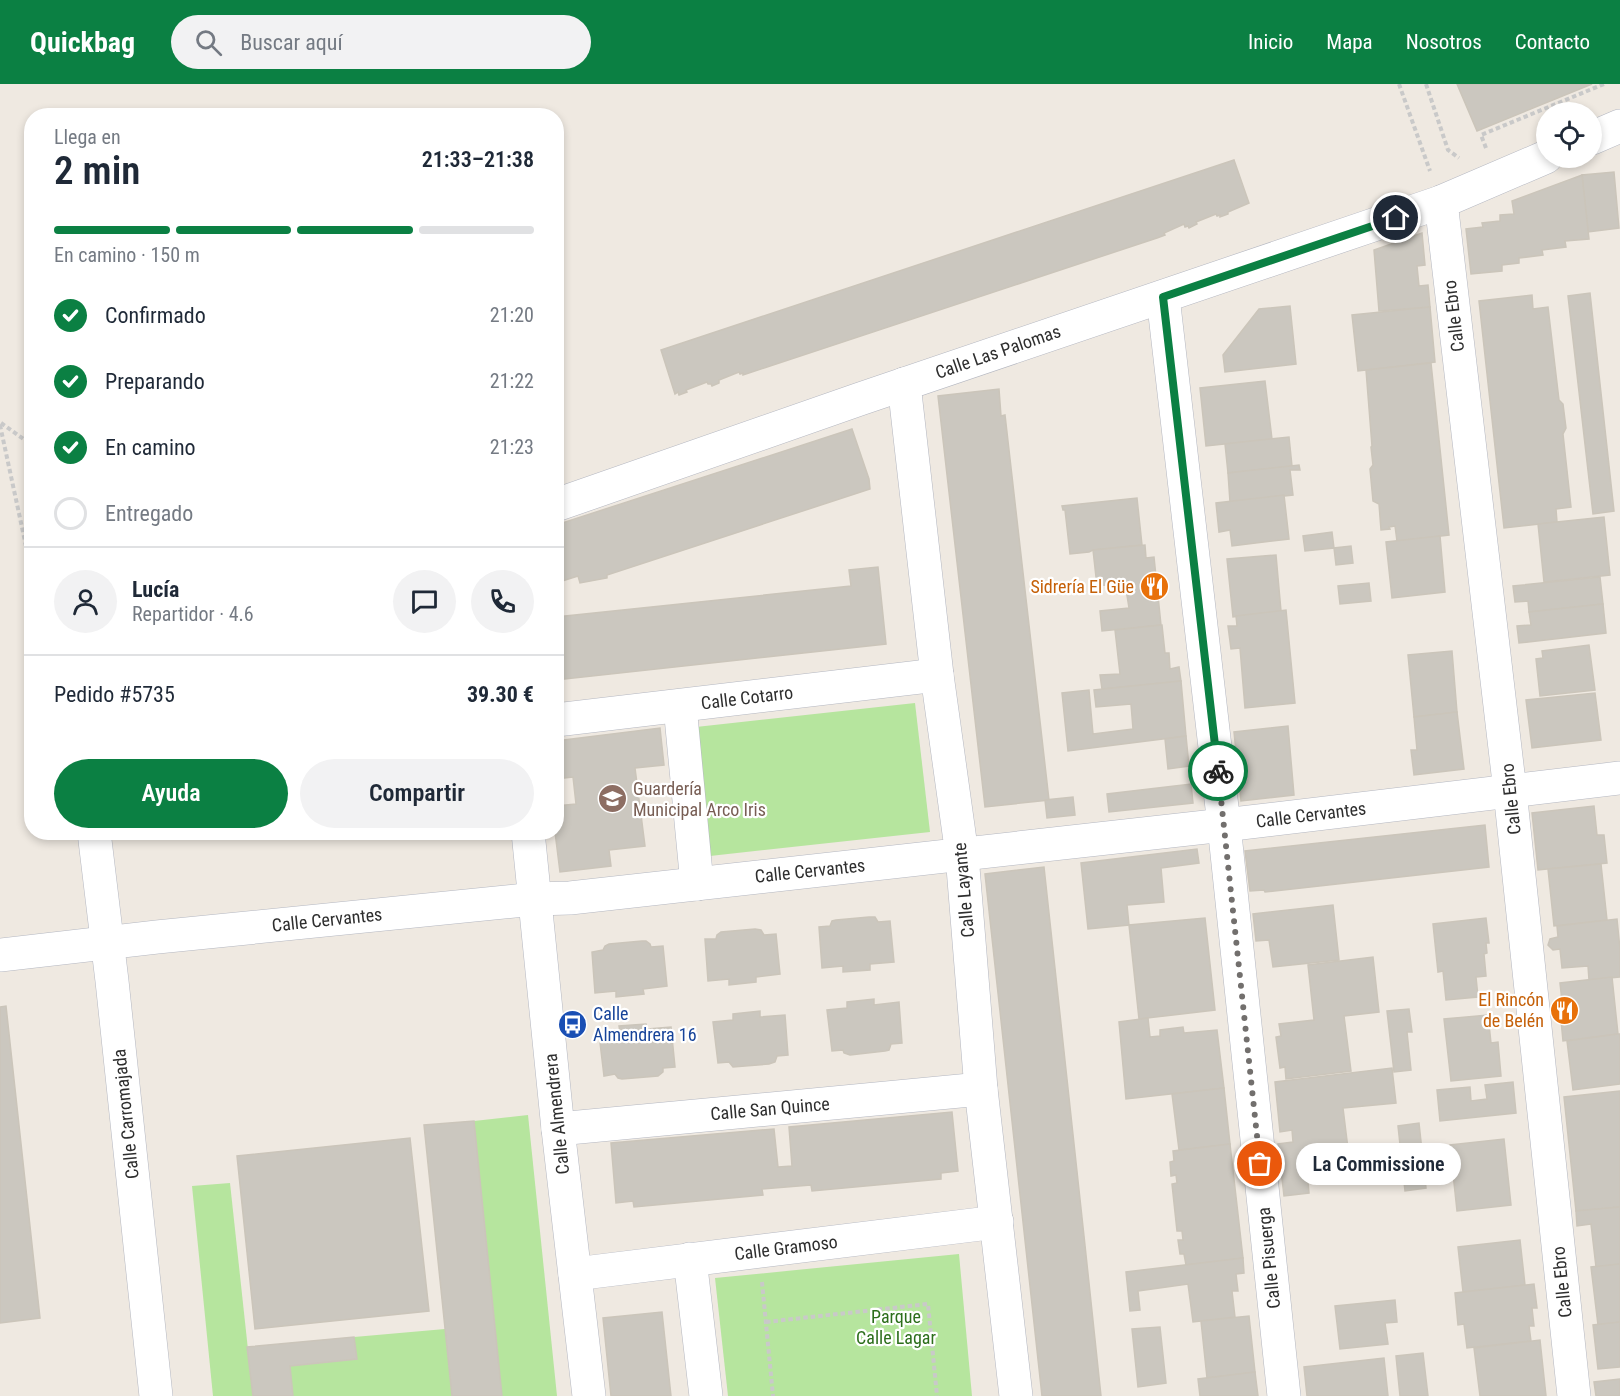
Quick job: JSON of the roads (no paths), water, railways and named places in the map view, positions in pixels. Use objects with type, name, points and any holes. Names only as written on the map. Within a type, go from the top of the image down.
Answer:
[{"type":"street","points":[[1602,134],[1620,126]]},
{"type":"street","name":"Calle Las Palomas","points":[[564,502],[1163,297],[1437,192],[1536,160]]},
{"type":"street","name":"Calle Ebro","points":[[1437,192],[1510,792],[1574,1396]]},
{"type":"street","name":"Calle Pisuerga","points":[[1163,297],[1224,825],[1284,1396]]},
{"type":"street","name":"Calle Layante","points":[[904,384],[937,675],[962,855],[981,1089],[1016,1396]]},
{"type":"street","name":"Calle Cotarro","points":[[564,719],[937,675]]},
{"type":"street","points":[[681,706],[697,884]]},
{"type":"street","name":"Calle Cervantes","points":[[0,955],[535,898],[570,898],[1620,778]]},
{"type":"street","name":"Calle Carromajada","points":[[95,840],[156,1396]]},
{"type":"street","name":"Calle Almendrera","points":[[529,840],[558,1129],[589,1396]]},
{"type":"street","name":"Calle San Quince","points":[[558,1129],[981,1089]]},
{"type":"street","name":"Calle Gramoso","points":[[575,1274],[997,1222]]},
{"type":"street","points":[[690,1259],[706,1396]]},
{"type":"place","name":"Sidrería El Güe","points":[[1155,587]]},
{"type":"place","name":"Guardería Municipal Arco Iris","points":[[612,799]]},
{"type":"place","name":"El Rincón de Belén","points":[[1565,1010]]},
{"type":"place","name":"Calle Almendrera 16","points":[[572,1024]]},
{"type":"place","name":"La Commissione","points":[[1260,1164]]},
{"type":"park label","name":"Parque Calle Lagar","points":[[896,1327]]}]
